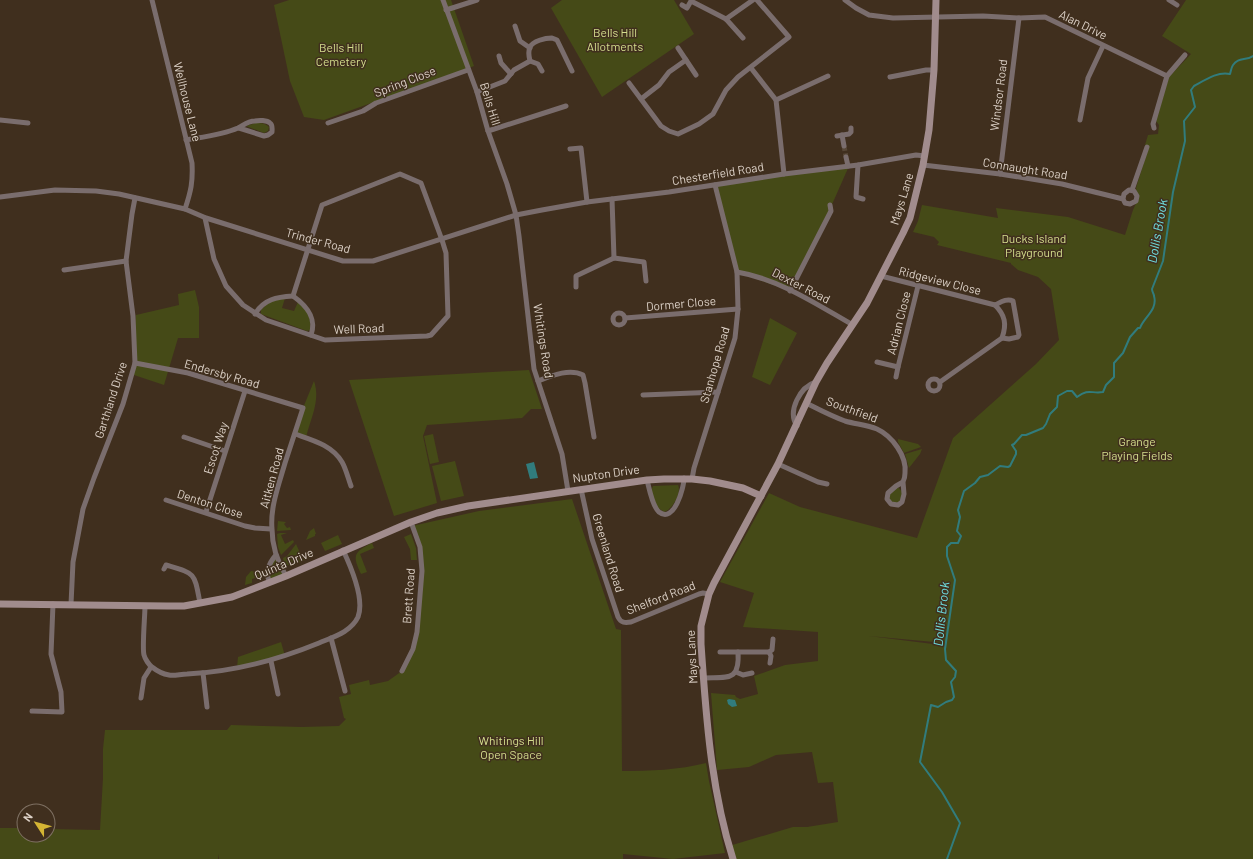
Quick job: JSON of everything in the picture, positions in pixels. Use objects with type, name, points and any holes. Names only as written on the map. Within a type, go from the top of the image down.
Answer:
[{"type":"street","name":"Wellhouse Lane","points":[[152,0],[192,163],[193,181],[190,196],[185,209]]},
{"type":"street","name":"Bells Hill","points":[[443,0],[477,92],[488,131],[507,184],[516,215]]},
{"type":"street","points":[[446,10],[477,0]]},
{"type":"street","points":[[726,19],[753,0]]},
{"type":"street","points":[[629,83],[661,126],[669,131],[678,134],[699,124],[713,114],[726,90],[738,77],[789,37],[757,0]]},
{"type":"street","name":"Alan Drive","points":[[845,0],[869,15],[893,18],[983,16],[1019,18],[1045,17],[1167,76]]},
{"type":"street","name":"Mays Lane","points":[[733,859],[720,808],[713,771],[700,632],[709,594],[778,464],[797,426],[816,382],[853,325],[881,276],[910,218],[923,165],[928,130],[934,70],[937,17],[936,0]]},
{"type":"street","points":[[1170,0],[1177,5]]},
{"type":"street","points":[[682,5],[687,8],[691,1],[726,19],[742,38]]},
{"type":"street","name":"Windsor Road","points":[[1000,174],[1019,18]]},
{"type":"street","points":[[515,26],[520,41],[530,48]]},
{"type":"street","points":[[530,61],[530,48],[536,42],[548,38],[554,38],[557,40],[572,72]]},
{"type":"street","points":[[1080,120],[1088,79],[1103,46]]},
{"type":"street","points":[[678,48],[696,75]]},
{"type":"street","points":[[1154,128],[1153,124],[1167,76],[1185,54]]},
{"type":"street","points":[[499,56],[501,63],[511,74]]},
{"type":"street","points":[[641,99],[659,85],[669,72],[686,60]]},
{"type":"street","points":[[477,92],[505,81],[514,70],[530,61],[538,64],[542,71]]},
{"type":"street","points":[[751,68],[776,100],[784,174]]},
{"type":"street","name":"Spring Close","points":[[328,123],[363,111],[376,103],[468,70]]},
{"type":"street","points":[[890,76],[934,70]]},
{"type":"street","points":[[776,100],[828,76]]},
{"type":"street","points":[[488,131],[566,106]]},
{"type":"street","points":[[0,120],[28,123]]},
{"type":"street","points":[[186,140],[211,136],[239,128],[246,123],[255,121],[265,121],[270,123],[272,126],[272,132],[264,136],[239,128]]},
{"type":"street","points":[[844,146],[840,136],[849,134],[851,132],[851,128]]},
{"type":"street","points":[[570,149],[581,148],[587,202]]},
{"type":"street","name":"Connaught Road","points":[[1132,190],[1147,148]]},
{"type":"street","name":"Chesterfield Road","points":[[516,215],[587,202],[858,165],[916,155],[924,156]]},
{"type":"street","points":[[846,157],[848,166]]},
{"type":"street","points":[[858,165],[856,197],[863,199]]},
{"type":"street","name":"Connaught Road","points":[[923,165],[1000,174],[1062,184],[1123,199],[1126,203],[1130,204],[1136,201],[1137,196],[1132,190]]},
{"type":"street","name":"Well Road","points":[[205,218],[214,259],[226,286],[243,305],[266,320],[325,340],[430,335],[448,316],[446,261],[442,240],[420,183],[400,174],[322,205],[308,250]]},
{"type":"street","name":"Stanhope Road","points":[[692,479],[694,468],[735,338],[738,309],[737,272],[715,185]]},
{"type":"street","name":"Trinder Road","points":[[0,197],[55,190],[96,191],[119,194],[185,209],[205,218],[343,261],[373,262],[516,215]]},
{"type":"street","name":"Connaught Road","points":[[1123,199],[1125,192],[1132,190]]},
{"type":"street","name":"Garthland Drive","points":[[71,604],[73,562],[83,509],[123,404],[135,363],[133,316],[126,261],[135,198]]},
{"type":"street","points":[[612,199],[614,258]]},
{"type":"street","points":[[790,290],[831,212],[830,205]]},
{"type":"street","name":"Whitings Road","points":[[516,215],[532,359],[562,454],[568,491]]},
{"type":"street","points":[[293,296],[308,250]]},
{"type":"street","points":[[576,287],[576,276],[614,258],[644,262],[646,281]]},
{"type":"street","points":[[64,270],[126,261]]},
{"type":"street","name":"Dexter Road","points":[[737,272],[767,279],[853,325]]},
{"type":"street","name":"Ridgeview Close","points":[[881,276],[995,305],[1003,315],[1005,329],[1002,338],[940,382]]},
{"type":"street","name":"Adrian Close","points":[[877,362],[898,367],[918,286]]},
{"type":"street","points":[[255,314],[259,308],[269,300],[293,296],[308,308],[312,318],[313,328],[311,335]]},
{"type":"street","name":"Ridgeview Close","points":[[995,305],[1002,301],[1013,301],[1019,335],[1018,337],[1009,340],[1002,338]]},
{"type":"street","name":"Dormer Close","points":[[625,318],[738,309]]},
{"type":"street","name":"Endersby Road","points":[[135,363],[188,373],[303,408]]},
{"type":"street","points":[[896,377],[898,367]]},
{"type":"street","points":[[538,381],[555,375],[577,372],[582,375],[585,383],[594,437]]},
{"type":"street","name":"Mays Lane","points":[[797,426],[793,420],[797,401],[803,390],[809,384],[816,382]]},
{"type":"street","name":"Escot Way","points":[[206,512],[245,391]]},
{"type":"street","points":[[643,395],[718,392]]},
{"type":"street","name":"Southfield","points":[[806,403],[844,420],[877,429],[888,436],[897,446],[904,463],[906,473],[903,482],[904,494],[902,502],[898,505],[891,504],[887,499],[888,493],[903,482]]},
{"type":"street","name":"Aitken Road","points":[[286,576],[276,556],[271,529],[276,496],[303,408]]},
{"type":"street","points":[[295,434],[320,443],[337,455],[343,463],[351,486]]},
{"type":"street","points":[[184,437],[225,451]]},
{"type":"street","points":[[778,464],[818,482],[827,484]]},
{"type":"street","name":"Nupton Drive","points":[[568,491],[647,480],[684,478],[710,481],[743,488],[761,496]]},
{"type":"street","name":"Nupton Drive","points":[[647,480],[656,509],[660,513],[664,514],[673,510],[682,492],[684,478]]},
{"type":"street","name":"Greenland Road","points":[[581,489],[592,539],[618,617],[621,621]]},
{"type":"street","name":"Quinta Drive","points":[[0,604],[184,606],[232,597],[263,585],[269,581],[286,576],[410,522],[438,513],[468,506],[568,491]]},
{"type":"street","name":"Denton Close","points":[[166,500],[254,528],[271,529]]},
{"type":"street","name":"Brett Road","points":[[402,671],[413,649],[417,632],[422,571],[420,547],[410,522]]},
{"type":"street","points":[[145,606],[144,654],[151,667],[159,672],[169,675],[203,673],[271,661],[345,632],[353,624],[358,616],[360,603],[358,589],[350,564],[343,550]]},
{"type":"street","points":[[269,581],[267,576],[269,563],[276,556]]},
{"type":"street","points":[[164,569],[166,565],[194,575],[200,603]]},
{"type":"street","name":"Shelford Road","points":[[621,621],[625,623],[631,622],[699,594],[709,594]]},
{"type":"street","points":[[32,711],[62,712],[61,692],[51,654],[53,604]]},
{"type":"street","points":[[331,638],[345,691]]},
{"type":"street","points":[[769,652],[772,650],[773,639]]},
{"type":"street","points":[[720,652],[769,652]]},
{"type":"street","points":[[704,678],[725,678],[731,676],[736,672],[738,667],[738,652]]},
{"type":"street","points":[[769,652],[771,656],[770,663]]},
{"type":"street","points":[[271,661],[278,694]]},
{"type":"street","points":[[141,698],[144,678],[151,667]]},
{"type":"street","points":[[736,672],[743,675],[752,673]]},
{"type":"street","points":[[203,673],[207,708]]},
{"type":"green space","name":"Bells Hill Cemetery","points":[[289,0],[451,0],[474,66],[324,120],[304,117],[290,81],[274,5]]},
{"type":"green space","name":"Bells Hill Allotments","points":[[562,0],[674,0],[694,34],[602,97],[551,8]]},
{"type":"green space","points":[[1186,0],[1253,0],[1253,859],[733,859],[729,846],[793,827],[807,827],[838,822],[833,782],[818,783],[812,752],[776,755],[749,767],[717,770],[711,693],[735,695],[740,699],[758,694],[754,676],[785,665],[818,661],[818,632],[743,627],[754,593],[720,582],[769,493],[800,507],[917,538],[953,438],[1036,364],[1059,340],[1051,289],[1038,277],[1018,270],[1011,263],[937,245],[939,242],[934,237],[913,232],[918,221],[922,205],[998,218],[996,208],[1068,217],[1125,235],[1138,199],[1136,188],[1149,146],[1145,145],[1148,135],[1158,134],[1159,125],[1156,121],[1169,77],[1191,54],[1162,36]],"holes":[[[869,636],[934,642],[933,644]]]},
{"type":"green space","points":[[256,123],[269,127],[268,131],[264,133],[246,126]]},
{"type":"green space","points":[[849,166],[807,261],[790,291],[737,272],[715,185]]},
{"type":"green space","points":[[195,290],[199,307],[199,338],[178,338],[164,385],[131,374],[135,363],[134,339],[136,315],[179,305],[178,294]]},
{"type":"green space","points":[[285,298],[282,308],[294,311],[298,302],[304,308],[308,314],[310,330],[307,331],[261,314],[261,310],[270,301]]},
{"type":"green space","points":[[770,318],[797,333],[770,385],[752,377]]},
{"type":"green space","points":[[529,370],[542,409],[531,409],[522,418],[427,425],[423,436],[437,503],[394,516],[349,380]]},
{"type":"green space","points":[[314,381],[316,388],[316,403],[306,438],[295,434],[303,408]]},
{"type":"green space","points":[[433,434],[439,462],[430,464],[424,436]]},
{"type":"green space","points":[[898,439],[918,444],[921,447],[904,453]]},
{"type":"green space","points":[[922,449],[920,454],[909,468],[905,454]]},
{"type":"green space","points":[[455,461],[464,496],[441,501],[432,466]]},
{"type":"green space","points":[[678,485],[679,492],[673,505],[664,512],[657,507],[651,491],[653,486]]},
{"type":"green space","points":[[898,487],[903,493],[900,501],[897,503],[891,502],[889,499],[890,493]]},
{"type":"green space","name":"Whitings Hill Open Space","points":[[572,499],[616,629],[621,630],[622,771],[664,770],[706,763],[725,853],[673,859],[623,854],[623,859],[219,859],[219,854],[218,859],[0,859],[0,828],[16,828],[16,843],[56,843],[56,829],[100,830],[105,730],[227,730],[231,725],[302,727],[339,726],[346,719],[344,718],[339,697],[351,694],[349,685],[369,680],[370,685],[388,681],[402,671],[413,649],[421,595],[420,547],[412,526],[479,511]]},
{"type":"green space","points":[[278,521],[286,522],[284,524],[287,528],[290,527],[291,530],[277,531]]},
{"type":"green space","points":[[314,528],[316,534],[315,536],[306,540],[310,531]]},
{"type":"green space","points":[[287,533],[281,535],[285,544],[293,540],[294,542],[281,555],[278,547],[277,534]]},
{"type":"green space","points":[[411,534],[416,548],[417,560],[411,560],[410,549],[404,537]]},
{"type":"green space","points":[[338,535],[342,544],[325,551],[321,543]]},
{"type":"green space","points":[[372,543],[374,548],[360,554],[367,572],[361,574],[356,562],[356,555],[361,549]]},
{"type":"green space","points":[[296,544],[301,555],[309,553],[311,557],[294,565],[287,565],[283,558],[287,556]]},
{"type":"green space","points":[[276,555],[285,574],[269,581],[269,563]]},
{"type":"green space","points":[[251,571],[259,573],[262,577],[259,580],[255,578],[252,579],[252,583],[245,585],[246,577]]},
{"type":"green space","points":[[281,642],[285,656],[237,668],[238,657]]},
{"type":"water","points":[[534,462],[538,478],[530,479],[526,464]]},
{"type":"water","points":[[727,700],[735,700],[737,706],[732,707],[728,704]]},
{"type":"waterway","name":"Dollis Brook","points":[[947,859],[960,823],[942,792],[920,762],[931,705],[938,707],[952,700],[954,697],[951,682],[955,677],[956,671],[946,660],[945,649],[955,580],[947,556],[947,547],[951,543],[958,543],[961,536],[957,531],[960,517],[958,510],[964,491],[975,483],[980,477],[988,475],[1000,466],[1010,466],[1016,454],[1016,451],[1012,445],[1022,435],[1026,435],[1043,428],[1050,414],[1057,407],[1058,396],[1067,391],[1072,391],[1077,397],[1087,392],[1103,392],[1106,385],[1114,377],[1114,363],[1123,353],[1130,337],[1138,328],[1140,328],[1154,305],[1155,301],[1152,289],[1163,261],[1173,192],[1185,141],[1184,121],[1195,107],[1191,90],[1194,86],[1212,77],[1225,73],[1230,74],[1232,67],[1237,61],[1253,56]]},
{"type":"tunnel","points":[[844,146],[846,157]]},
{"type":"park label","name":"Ducks Island Playground","points":[[1034,246]]},
{"type":"park label","name":"Grange Playing Fields","points":[[1137,449]]}]
